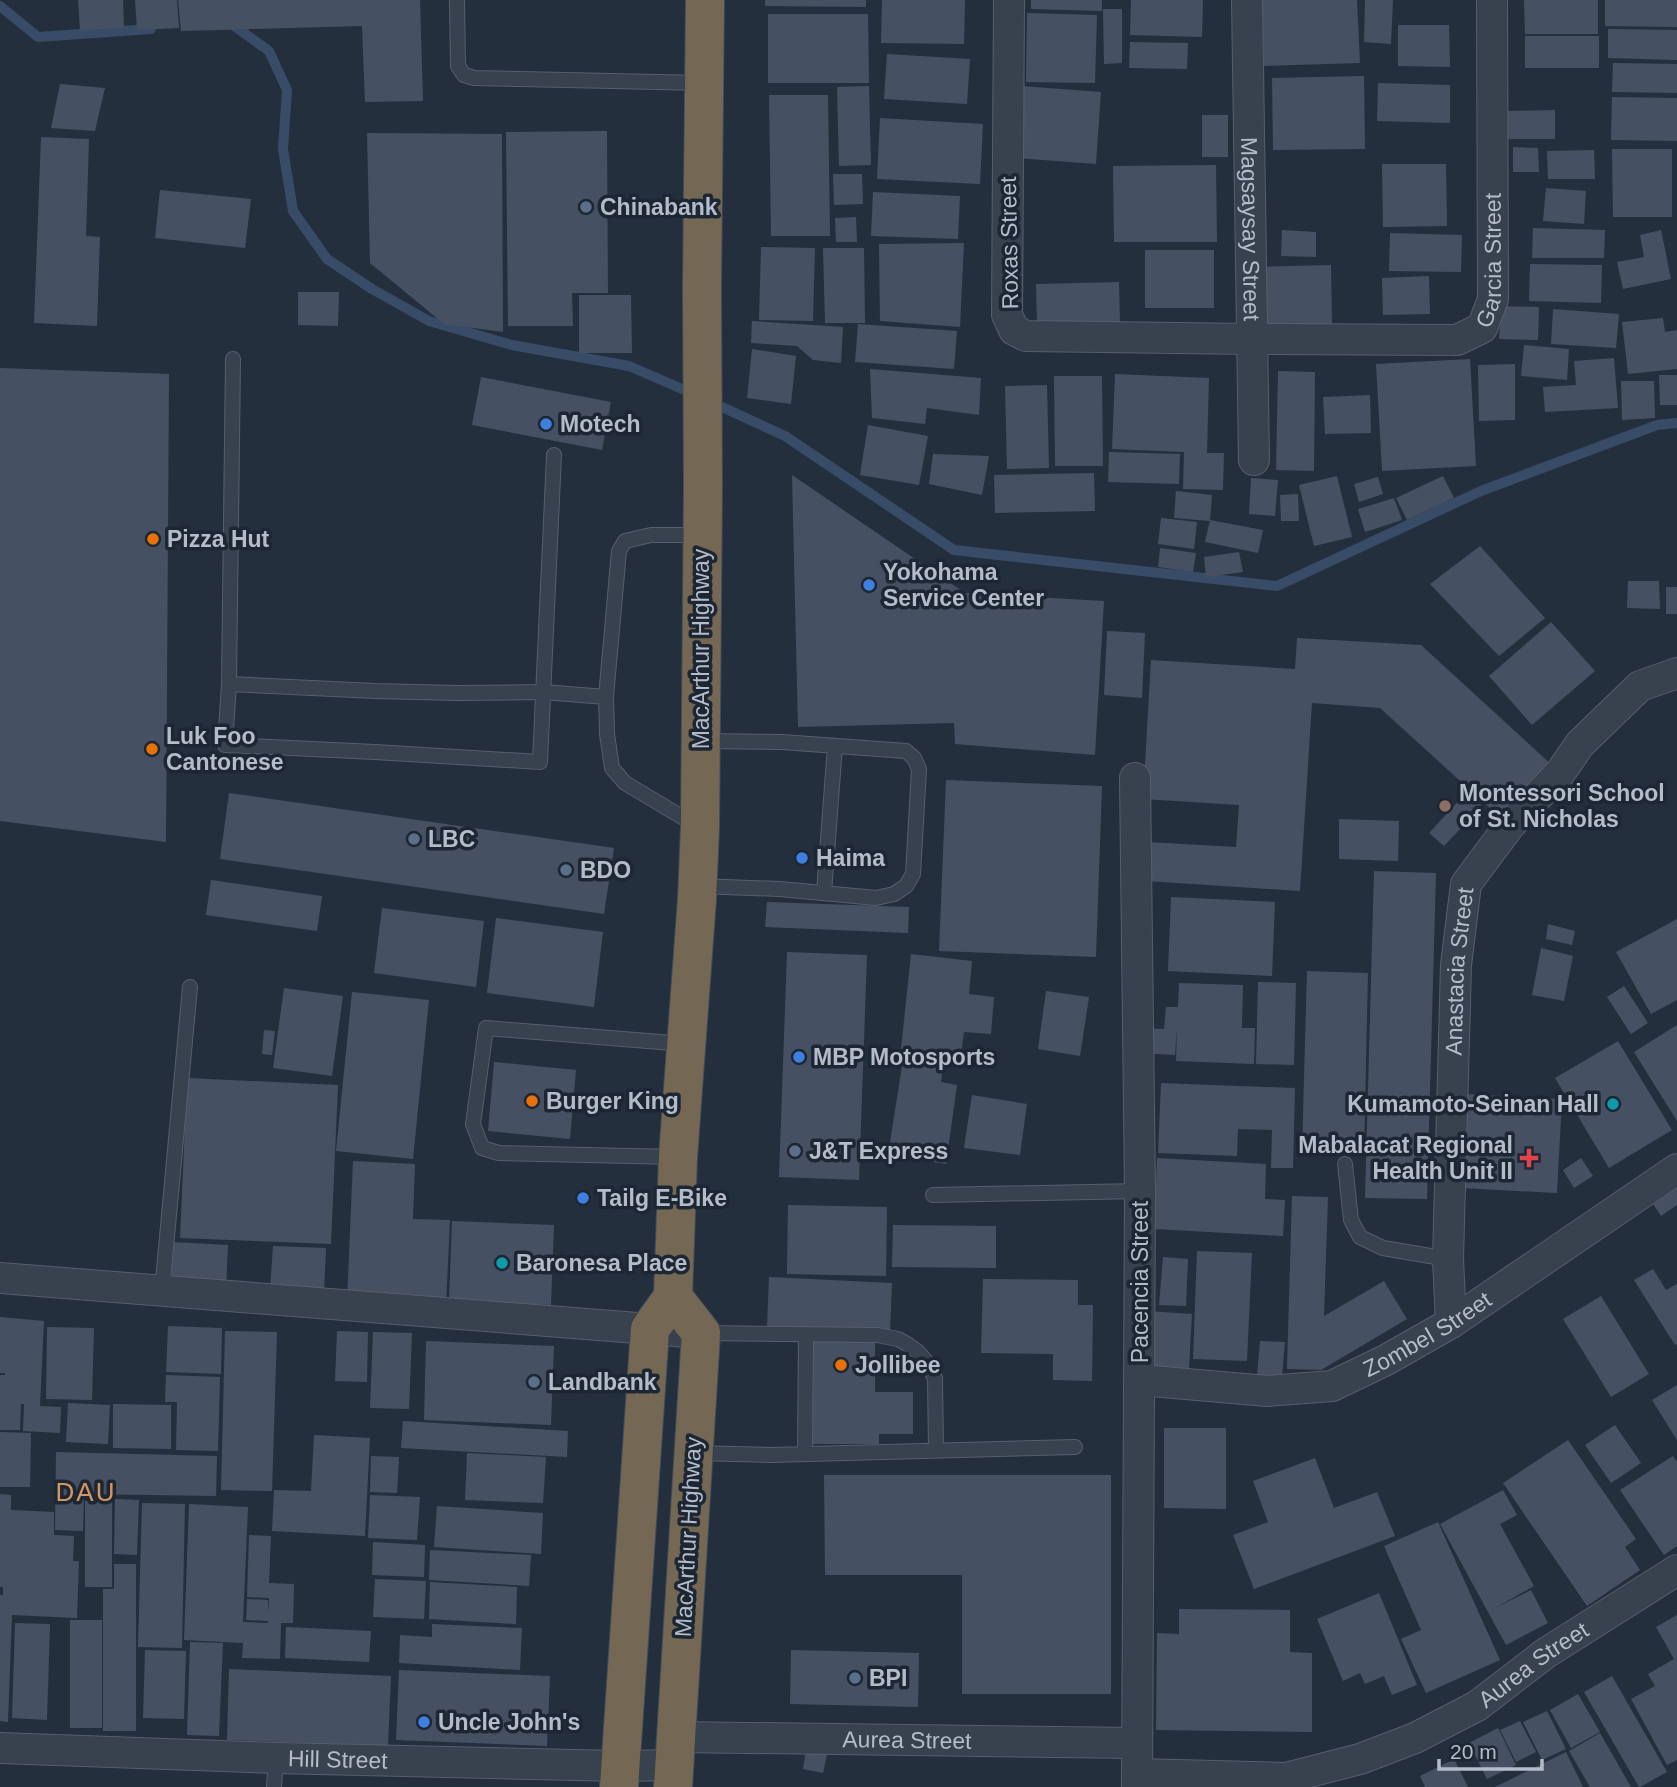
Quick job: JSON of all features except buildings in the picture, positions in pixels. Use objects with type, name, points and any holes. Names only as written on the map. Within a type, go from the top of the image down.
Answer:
[{"type":"highway","name":"MacArthur Highway","points":[[673,1297],[678,1157],[700,827],[705,0]]},
{"type":"highway","points":[[620,1776],[650,1329],[673,1297],[701,1333]]},
{"type":"highway","name":"MacArthur Highway","points":[[675,1763],[701,1333]]},
{"type":"street","name":"Roxas Street","points":[[1009,0],[1007,315],[1014,330],[1026,336],[1252,339]]},
{"type":"street","name":"Magsaysay Street","points":[[1247,0],[1254,460]]},
{"type":"street","name":"Garcia Street","points":[[1252,339],[1457,340],[1482,328],[1493,299],[1492,0]]},
{"type":"street","name":"Anastacia Street","points":[[1451,1323],[1448,1259],[1456,965],[1466,884],[1510,825],[1560,773],[1580,744],[1640,686],[1677,673]]},
{"type":"street","name":"Pacencia Street","points":[[1135,778],[1140,1191],[1137,1780]]},
{"type":"street","name":"Zombel Street","points":[[1140,1380],[1267,1391],[1332,1386],[1386,1360],[1451,1323],[1677,1169]]},
{"type":"street","points":[[0,1278],[701,1333]]},
{"type":"street","name":"Aurea Street","points":[[1137,1780],[1286,1778],[1371,1755],[1415,1738],[1477,1706],[1546,1653],[1677,1570]]},
{"type":"street","name":"Aurea Street","points":[[675,1763],[1137,1742]]},
{"type":"street","name":"Hill Street","points":[[0,1748],[276,1758],[620,1776],[675,1763]]},
{"type":"lane","points":[[457,0],[458,66],[464,75],[474,78],[706,83]]},
{"type":"lane","points":[[233,359],[229,684],[225,745],[540,762],[554,456]]},
{"type":"lane","points":[[700,827],[625,783],[612,768],[607,734],[606,697],[619,551],[625,541],[651,535],[702,534]]},
{"type":"lane","points":[[229,684],[375,691],[543,692],[606,697]]},
{"type":"lane","points":[[697,886],[779,889],[876,898],[894,894],[906,886],[914,874],[919,769],[914,758],[906,751],[782,742],[701,741]]},
{"type":"lane","points":[[824,893],[835,746]]},
{"type":"lane","points":[[162,1291],[190,987]]},
{"type":"lane","points":[[678,1157],[499,1153],[482,1148],[473,1124],[486,1028],[685,1044]]},
{"type":"lane","points":[[1345,1164],[1351,1220],[1360,1237],[1383,1248],[1448,1259]]},
{"type":"lane","points":[[933,1195],[1140,1191]]},
{"type":"lane","points":[[701,1333],[877,1335],[898,1339],[918,1352],[935,1378],[936,1450]]},
{"type":"lane","points":[[805,1453],[806,1335]]},
{"type":"lane","points":[[693,1453],[770,1455],[1075,1447]]},
{"type":"lane","points":[[274,1787],[276,1758]]},
{"type":"waterway","points":[[0,6],[38,37],[151,29]]},
{"type":"waterway","points":[[226,23],[230,23],[269,51],[287,90],[283,149],[293,211],[327,259],[372,289],[429,321],[512,345],[629,366],[696,395]]},
{"type":"waterway","points":[[711,402],[785,436],[954,550],[1277,586],[1481,491],[1657,425],[1677,423]]},
{"type":"place","name":"Chinabank","points":[[586,207]]},
{"type":"place","name":"Motech","points":[[546,424]]},
{"type":"place","name":"Pizza Hut","points":[[153,539]]},
{"type":"place","name":"Yokohama Service Center","points":[[869,585]]},
{"type":"place","name":"Luk Foo Cantonese","points":[[152,749]]},
{"type":"place","name":"Montessori School of St. Nicholas","points":[[1445,806]]},
{"type":"place","name":"LBC","points":[[414,839]]},
{"type":"place","name":"Haima","points":[[802,858]]},
{"type":"place","name":"BDO","points":[[566,870]]},
{"type":"place","name":"MBP Motosports","points":[[799,1057]]},
{"type":"place","name":"Burger King","points":[[532,1101]]},
{"type":"place","name":"Kumamoto-Seinan Hall","points":[[1613,1104]]},
{"type":"place","name":"J&T Express","points":[[795,1151]]},
{"type":"place","name":"Mabalacat Regional Health Unit II","points":[[1529,1158]]},
{"type":"place","name":"Tailg E-Bike","points":[[583,1198]]},
{"type":"place","name":"Baronesa Place","points":[[502,1263]]},
{"type":"place","name":"Jollibee","points":[[841,1365]]},
{"type":"place","name":"Landbank","points":[[534,1382]]},
{"type":"place","name":"BPI","points":[[855,1678]]},
{"type":"place","name":"Uncle John's","points":[[424,1722]]},
{"type":"district","name":"DAU","points":[[86,1492]]}]
